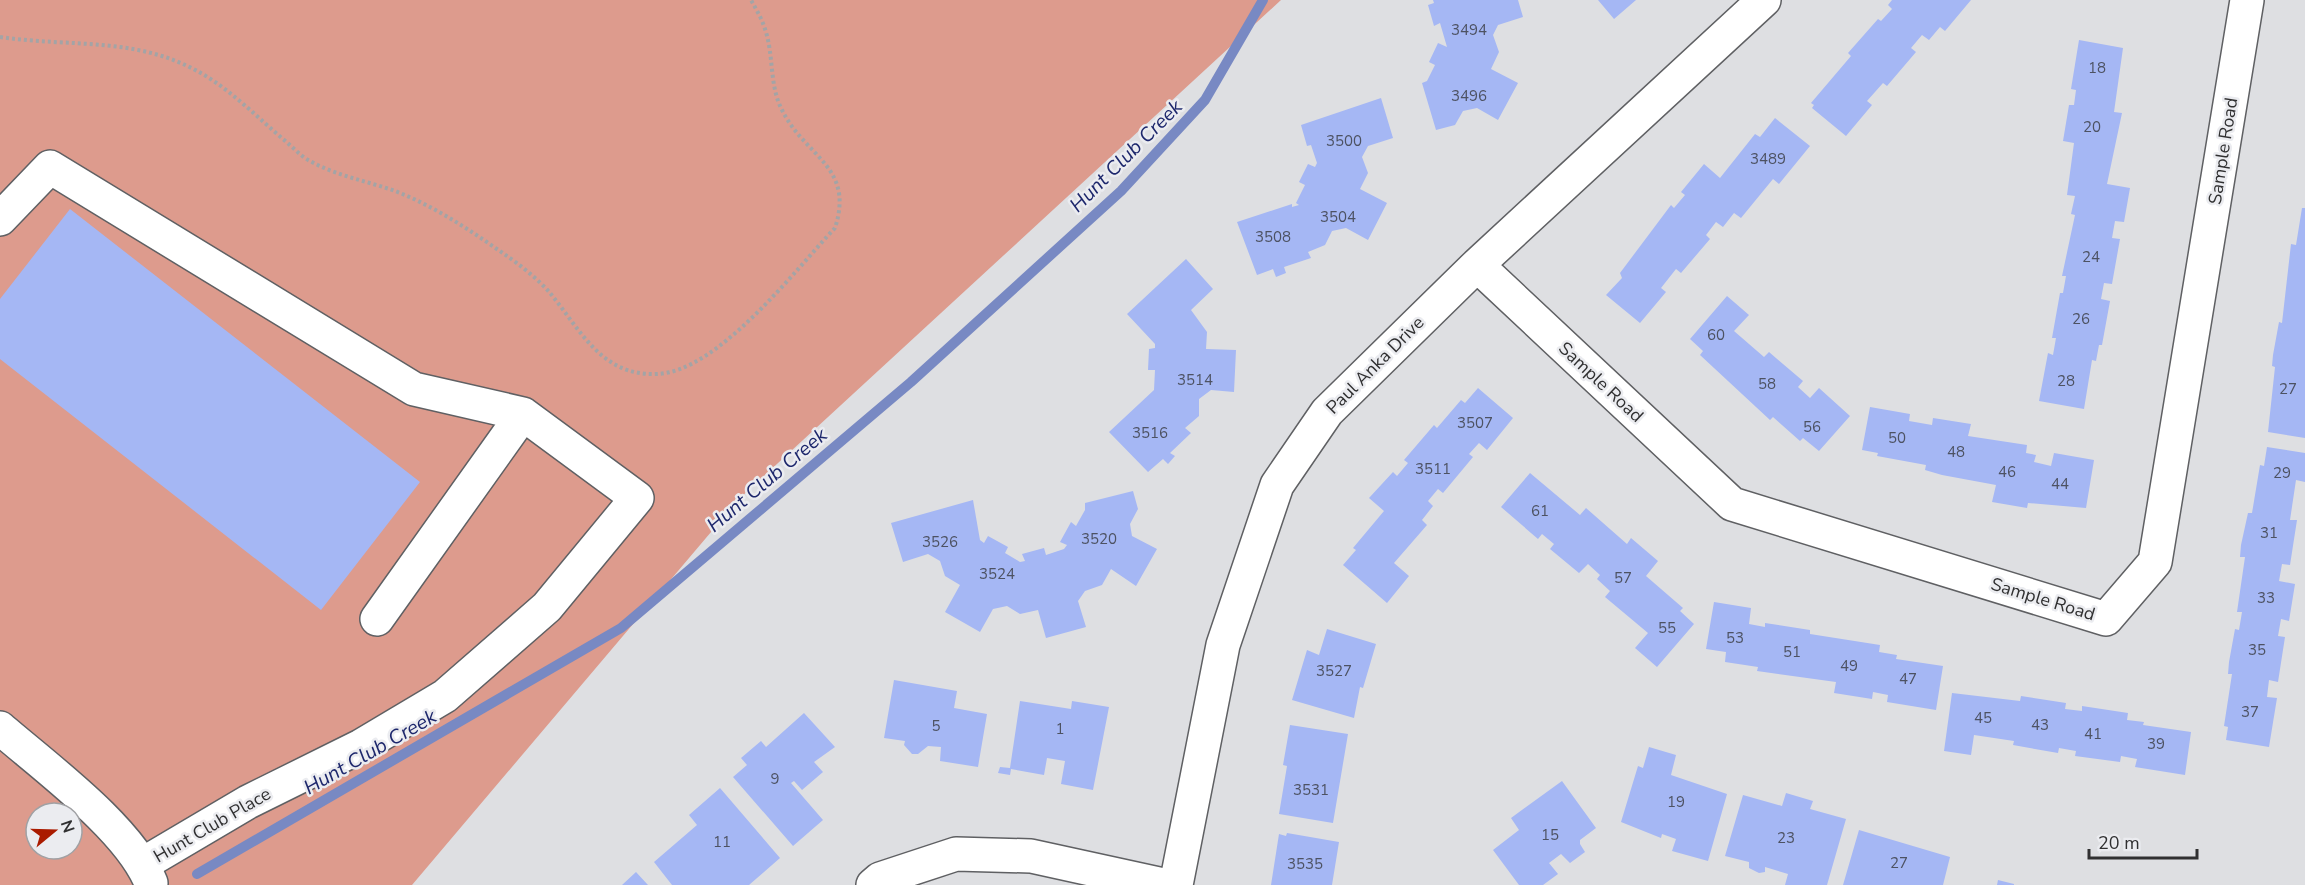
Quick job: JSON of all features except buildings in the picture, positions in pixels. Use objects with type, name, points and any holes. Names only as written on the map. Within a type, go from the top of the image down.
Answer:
[{"type":"street","name":"Paul Anka Drive","points":[[1176,885],[1222,645],[1277,485],[1327,412],[1477,265],[1764,0]]},
{"type":"street","name":"Sample Road","points":[[1477,265],[1732,504],[2106,619],[2155,562],[2247,0]]},
{"type":"street","points":[[0,219],[50,167],[414,389],[523,414],[377,619]]},
{"type":"street","name":"Hunt Club Place","points":[[0,728],[112,827],[147,875],[248,802],[362,746],[445,696],[547,607],[638,498],[523,414]]},
{"type":"street","points":[[873,885],[880,879],[956,854],[1031,856],[1164,885]]},
{"type":"path","points":[[0,37],[30,42],[111,44],[151,52],[208,77],[307,160],[329,171],[394,191],[432,208],[506,255],[548,291],[586,342],[602,357],[624,369],[658,374],[685,368],[700,361],[748,321],[835,228],[842,208],[841,190],[829,170],[782,110],[775,92],[765,28],[751,0]]},
{"type":"shaded area","points":[[0,0],[1281,0],[739,499],[412,885],[0,885]]},
{"type":"waterway","name":"Hunt Club Creek","points":[[197,874],[621,628],[911,382],[1121,191],[1205,100],[1263,0]]}]
